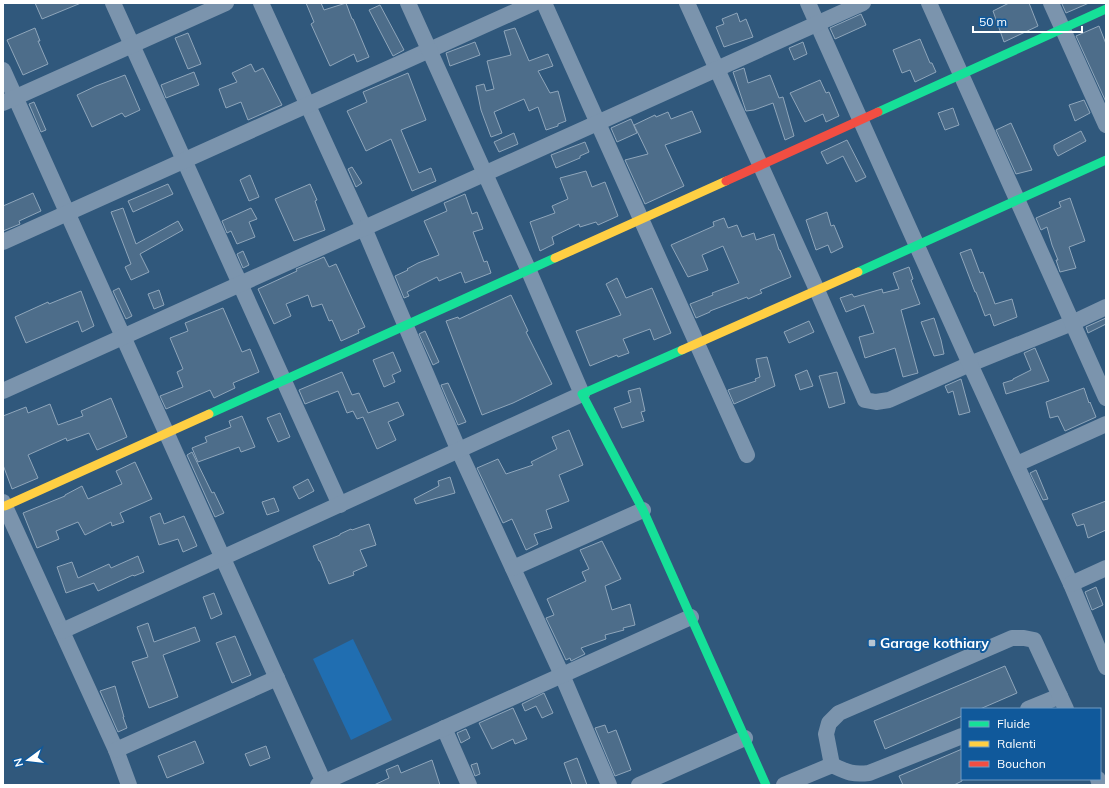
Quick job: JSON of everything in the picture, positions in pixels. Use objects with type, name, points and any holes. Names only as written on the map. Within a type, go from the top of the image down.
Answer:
[{"type":"street","points":[[113,3],[340,505]]},
{"type":"street","points":[[9,101],[226,3]]},
{"type":"street","points":[[261,3],[364,228],[459,451],[562,675],[609,785]]},
{"type":"street","points":[[408,3],[582,394],[643,510],[766,785]]},
{"type":"street","points":[[3,242],[534,3]]},
{"type":"street","points":[[544,3],[746,455]]},
{"type":"street","points":[[688,3],[865,400],[876,402],[889,400],[970,364],[1072,323],[1106,307]]},
{"type":"street","points":[[808,3],[918,245],[970,364],[1071,584],[1106,667]]},
{"type":"street","points":[[3,391],[863,3]]},
{"type":"street","points":[[929,3],[1106,398]]},
{"type":"street","points":[[1051,3],[1106,125]]},
{"type":"street","points":[[129,785],[116,750],[4,504],[528,270],[1106,9]]},
{"type":"street","points":[[3,70],[9,101],[68,213],[277,678],[322,784],[691,616]]},
{"type":"street","points":[[62,631],[582,394],[697,344],[1106,160]]},
{"type":"street","points":[[1017,464],[1106,424]]},
{"type":"street","points":[[513,568],[643,510]]},
{"type":"street","points":[[1071,584],[1106,568]]},
{"type":"street","points":[[832,765],[826,734],[829,723],[839,713],[1012,638],[1034,640],[1063,703],[1034,708]]},
{"type":"street","points":[[116,750],[277,678]]},
{"type":"street","points":[[444,728],[470,785]]},
{"type":"street","points":[[784,785],[832,765],[846,772],[858,774],[869,773],[961,736]]},
{"type":"street","points":[[638,785],[745,738]]},
{"type":"shaded area","points":[[353,639],[392,720],[351,740],[313,659]]},
{"type":"building","points":[[35,3],[81,3],[42,19]]},
{"type":"building","points":[[306,3],[321,3],[324,10],[346,3],[369,57],[357,62],[354,54],[330,66],[311,24],[314,22]]},
{"type":"building","points":[[1009,3],[1029,3],[1038,26],[1004,42],[993,11]]},
{"type":"building","points":[[1089,3],[1066,13],[1062,4]]},
{"type":"building","points":[[380,5],[404,50],[393,56],[369,10]]},
{"type":"building","points":[[737,13],[740,22],[746,19],[753,37],[724,47],[716,27],[724,24],[722,19]]},
{"type":"building","points":[[861,14],[866,25],[835,39],[830,28]]},
{"type":"building","points":[[1099,26],[1106,44],[1106,102],[1076,36]]},
{"type":"building","points":[[35,28],[40,41],[38,41],[48,64],[23,75],[7,40]]},
{"type":"building","points":[[515,28],[529,61],[548,54],[553,66],[538,71],[550,93],[558,91],[566,121],[558,124],[558,126],[546,130],[538,107],[529,111],[524,99],[494,112],[502,133],[491,137],[481,110],[476,86],[484,84],[486,91],[494,89],[487,61],[511,55],[504,31]]},
{"type":"building","points":[[188,33],[201,64],[188,69],[175,38]]},
{"type":"building","points":[[920,39],[930,63],[932,63],[936,72],[915,82],[910,70],[902,73],[893,50]]},
{"type":"building","points":[[475,42],[480,55],[450,66],[446,53]]},
{"type":"building","points":[[803,42],[807,54],[794,60],[789,48]]},
{"type":"building","points":[[251,64],[255,72],[263,68],[282,105],[248,120],[241,102],[226,108],[219,89],[237,82],[232,73]]},
{"type":"building","points":[[744,68],[748,83],[770,75],[779,98],[783,97],[794,136],[785,140],[773,103],[754,110],[746,111],[733,72]]},
{"type":"building","points":[[194,72],[199,85],[166,98],[161,85]]},
{"type":"building","points":[[408,73],[426,120],[401,130],[419,173],[431,168],[436,181],[412,191],[391,139],[366,151],[347,111],[367,102],[363,92]]},
{"type":"building","points":[[125,75],[140,110],[125,117],[122,113],[92,127],[77,95]]},
{"type":"building","points":[[820,80],[826,93],[829,92],[839,116],[826,122],[823,114],[805,122],[790,93]]},
{"type":"building","points":[[1084,100],[1090,113],[1075,121],[1069,105]]},
{"type":"building","points":[[34,102],[46,130],[41,132],[29,104]]},
{"type":"building","points":[[953,108],[959,125],[945,130],[938,113]]},
{"type":"building","points":[[692,111],[701,132],[665,145],[684,186],[645,204],[625,160],[648,154],[634,125],[655,115],[656,117],[668,112],[671,119]]},
{"type":"building","points":[[631,119],[637,133],[617,142],[611,128]]},
{"type":"building","points":[[1011,123],[1032,170],[1016,174],[996,130]]},
{"type":"building","points":[[1081,131],[1086,141],[1058,156],[1054,149],[1054,145]]},
{"type":"building","points":[[514,133],[518,144],[499,152],[494,142]]},
{"type":"building","points":[[847,140],[866,177],[856,182],[843,156],[827,164],[821,152]]},
{"type":"building","points":[[585,142],[589,152],[580,156],[580,158],[556,168],[551,155]]},
{"type":"building","points":[[352,167],[362,183],[356,187],[348,169]]},
{"type":"building","points":[[586,171],[592,187],[605,182],[618,216],[598,225],[596,222],[580,227],[579,224],[552,237],[554,244],[540,251],[530,222],[555,213],[552,206],[568,199],[560,178]]},
{"type":"building","points":[[250,175],[259,197],[249,201],[240,180]]},
{"type":"building","points":[[168,184],[173,194],[133,212],[128,201]]},
{"type":"building","points":[[310,184],[317,200],[315,201],[325,230],[294,241],[275,199]]},
{"type":"building","points":[[33,193],[41,211],[19,221],[20,224],[3,231],[3,206]]},
{"type":"building","points":[[465,194],[472,214],[477,212],[483,229],[473,232],[484,262],[487,261],[491,273],[465,283],[461,272],[439,281],[437,277],[407,292],[409,296],[404,298],[395,276],[418,263],[439,255],[424,221],[447,211],[444,203]]},
{"type":"building","points":[[1070,198],[1085,241],[1069,247],[1076,268],[1060,272],[1056,260],[1058,260],[1047,227],[1041,230],[1036,218],[1061,207],[1059,202]]},
{"type":"building","points":[[123,208],[136,244],[178,221],[183,230],[140,254],[149,272],[131,280],[125,267],[131,264],[111,212]]},
{"type":"building","points":[[251,208],[257,219],[249,222],[255,237],[237,244],[231,231],[227,233],[222,221]]},
{"type":"building","points":[[827,212],[831,226],[834,225],[843,247],[831,253],[828,245],[816,250],[806,220]]},
{"type":"building","points":[[724,218],[728,228],[737,225],[742,237],[754,233],[756,240],[774,234],[779,250],[791,277],[760,290],[762,293],[710,311],[696,318],[690,304],[713,295],[712,293],[739,283],[723,246],[702,255],[708,270],[688,277],[671,245],[714,226],[713,222]]},
{"type":"building","points":[[971,249],[980,273],[983,272],[995,304],[1012,299],[1017,317],[994,326],[990,314],[985,316],[960,253]]},
{"type":"building","points":[[243,251],[249,265],[243,268],[237,254]]},
{"type":"building","points":[[324,257],[329,267],[336,264],[365,327],[358,330],[359,333],[341,341],[332,320],[329,321],[322,304],[312,307],[308,295],[286,304],[291,316],[274,324],[258,289],[297,271],[296,269]]},
{"type":"building","points":[[909,267],[913,279],[911,280],[920,304],[901,310],[918,373],[903,377],[895,348],[865,358],[859,337],[874,333],[864,305],[846,312],[840,298],[852,294],[854,297],[882,289],[883,293],[899,289],[893,273]]},
{"type":"building","points":[[617,278],[626,298],[652,288],[671,333],[654,340],[650,329],[623,339],[629,353],[618,357],[617,355],[590,366],[576,331],[621,315],[606,284]]},
{"type":"building","points":[[119,288],[132,316],[126,319],[113,291]]},
{"type":"building","points":[[159,290],[164,305],[154,309],[148,294]]},
{"type":"building","points":[[81,291],[94,326],[82,332],[78,321],[26,343],[15,317],[48,302],[49,304]]},
{"type":"building","points":[[511,295],[528,331],[526,332],[552,384],[513,403],[482,415],[446,321],[458,317],[459,319]]},
{"type":"building","points":[[223,308],[242,352],[250,349],[259,372],[233,383],[235,388],[214,398],[210,390],[166,409],[160,396],[183,387],[177,372],[183,369],[170,338],[188,331],[185,323]]},
{"type":"building","points":[[934,318],[944,354],[934,356],[921,322]]},
{"type":"building","points":[[1106,318],[1106,324],[1088,333],[1086,327]]},
{"type":"building","points":[[809,321],[814,332],[789,343],[784,332]]},
{"type":"building","points":[[425,331],[439,362],[433,365],[419,334]]},
{"type":"building","points":[[1035,348],[1049,381],[1006,394],[1003,383],[1013,380],[1031,370],[1024,353]]},
{"type":"building","points":[[393,352],[401,371],[392,375],[395,382],[384,387],[373,360]]},
{"type":"building","points":[[767,357],[775,386],[734,404],[728,390],[756,381],[755,379],[760,377],[756,359]]},
{"type":"building","points":[[807,370],[813,386],[800,390],[795,375]]},
{"type":"building","points":[[342,372],[352,395],[359,393],[368,413],[398,402],[404,415],[388,422],[396,440],[377,449],[363,417],[357,419],[353,411],[347,413],[338,391],[305,404],[299,390]]},
{"type":"building","points":[[837,372],[845,403],[829,408],[819,376]]},
{"type":"building","points":[[961,379],[970,412],[959,415],[953,391],[948,393],[945,386]]},
{"type":"building","points":[[448,383],[466,422],[458,425],[441,385]]},
{"type":"building","points":[[640,388],[645,411],[641,412],[644,421],[622,428],[614,408],[631,402],[628,391]]},
{"type":"building","points":[[1084,388],[1096,417],[1065,431],[1058,416],[1050,418],[1046,402]]},
{"type":"building","points":[[111,398],[127,437],[97,450],[89,433],[67,441],[66,438],[28,455],[38,478],[12,489],[3,465],[3,416],[26,407],[28,413],[50,404],[58,425],[83,416],[81,411]]},
{"type":"building","points":[[280,413],[290,437],[278,442],[267,418]]},
{"type":"building","points":[[242,416],[255,447],[241,452],[239,447],[198,462],[192,448],[207,442],[205,437],[231,427],[229,421]]},
{"type":"building","points":[[569,430],[583,465],[559,475],[569,501],[546,510],[552,528],[534,534],[538,544],[526,550],[512,519],[503,523],[477,468],[498,459],[506,474],[533,465],[531,462],[557,449],[552,437]]},
{"type":"building","points":[[192,452],[212,493],[214,492],[224,513],[215,517],[187,455]]},
{"type":"building","points":[[135,462],[152,499],[120,513],[124,522],[112,526],[111,522],[85,535],[78,522],[56,531],[59,539],[37,548],[23,513],[65,496],[82,486],[88,499],[122,484],[116,471]]},
{"type":"building","points":[[1036,470],[1048,499],[1043,500],[1030,473]]},
{"type":"building","points":[[450,477],[455,493],[416,504],[414,499],[439,486],[438,481]]},
{"type":"building","points":[[308,479],[314,491],[299,499],[293,487]]},
{"type":"building","points":[[274,498],[279,511],[267,515],[262,502]]},
{"type":"building","points":[[1106,501],[1106,530],[1088,538],[1084,524],[1077,526],[1072,514]]},
{"type":"building","points":[[160,513],[164,524],[184,516],[197,546],[183,552],[178,539],[159,545],[150,517]]},
{"type":"building","points":[[369,524],[376,545],[360,550],[367,566],[353,572],[354,575],[329,584],[313,546],[351,529],[352,530]]},
{"type":"building","points":[[602,541],[621,579],[605,586],[612,610],[630,604],[635,625],[623,628],[624,630],[605,635],[606,639],[581,648],[585,654],[571,661],[570,658],[566,660],[546,618],[554,615],[547,599],[586,581],[582,572],[589,569],[580,550]]},
{"type":"building","points":[[138,556],[144,572],[134,576],[133,575],[98,591],[94,583],[66,593],[57,567],[72,562],[78,578],[109,564],[111,568]]},
{"type":"building","points":[[1096,587],[1103,605],[1092,610],[1085,592]]},
{"type":"building","points":[[214,593],[222,614],[211,619],[203,597]]},
{"type":"building","points":[[148,623],[154,642],[195,627],[200,641],[163,655],[178,697],[149,708],[132,662],[148,657],[137,627]]},
{"type":"building","points":[[235,636],[251,675],[232,683],[216,643]]},
{"type":"building","points":[[1005,666],[1017,693],[982,708],[961,708],[961,716],[885,749],[874,721]]},
{"type":"building","points":[[115,686],[127,728],[118,732],[100,691]]},
{"type":"building","points":[[544,693],[553,713],[542,718],[536,706],[525,711],[522,704]]},
{"type":"building","points":[[513,708],[527,739],[515,744],[513,739],[492,749],[479,723]]},
{"type":"building","points":[[605,725],[608,733],[616,730],[631,770],[615,776],[595,728]]},
{"type":"building","points":[[466,729],[470,738],[461,743],[457,733]]},
{"type":"building","points":[[195,741],[204,763],[167,778],[158,756]]},
{"type":"building","points":[[266,746],[270,758],[250,766],[245,754]]},
{"type":"building","points":[[961,749],[962,781],[954,785],[903,785],[899,776]]},
{"type":"building","points":[[577,758],[587,785],[572,785],[564,763]]},
{"type":"building","points":[[432,760],[440,785],[374,785],[389,778],[386,770],[398,765],[401,773]]},
{"type":"building","points":[[477,763],[480,774],[475,776],[471,765]]},
{"type":"traffic: fast","points":[[878,112],[1106,9]]},
{"type":"traffic: fast","points":[[858,272],[1106,160]]},
{"type":"traffic: fast","points":[[209,414],[555,258]]},
{"type":"traffic: fast","points":[[682,350],[582,394],[643,510],[766,785]]},
{"type":"traffic: slow","points":[[555,258],[726,181]]},
{"type":"traffic: slow","points":[[682,350],[858,272]]},
{"type":"traffic: slow","points":[[5,506],[209,414]]},
{"type":"traffic: jam","points":[[726,181],[878,112]]},
{"type":"place","name":"Garage kothiary","points":[[872,643]]}]
